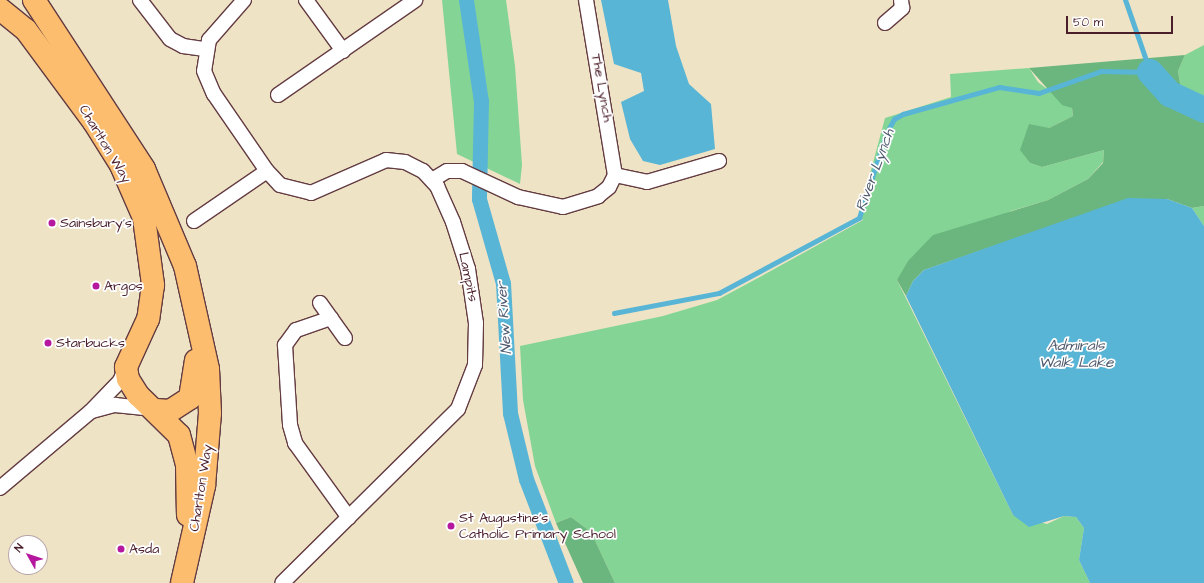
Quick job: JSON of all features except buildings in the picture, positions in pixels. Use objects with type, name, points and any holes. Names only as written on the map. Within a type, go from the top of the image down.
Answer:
[{"type":"main road","name":"Charlton Way","points":[[34,0],[144,169],[174,236],[195,308],[208,369],[210,419],[204,486],[191,550],[182,583]]},
{"type":"main road","name":"Charlton Way","points":[[0,9],[26,30],[94,122],[121,165],[144,218],[153,265],[151,304],[126,367],[132,388],[156,410],[179,435],[185,452],[191,550]]},
{"type":"main road","name":"Charlton Way","points":[[156,410],[170,411],[181,406],[194,389],[195,308]]},
{"type":"street","points":[[140,0],[170,39],[182,46],[205,49]]},
{"type":"street","name":"Lampits","points":[[244,0],[215,32],[205,49],[203,63],[209,86],[267,171],[280,185],[311,193],[386,160],[411,164],[432,180],[447,207],[468,268],[477,344],[474,373],[465,398],[446,424],[282,583]]},
{"type":"street","points":[[306,0],[343,51]]},
{"type":"street","points":[[278,95],[415,0]]},
{"type":"street","name":"The Lynch","points":[[586,0],[615,175]]},
{"type":"street","points":[[885,23],[902,8],[901,0]]},
{"type":"street","points":[[432,180],[447,171],[462,171],[524,199],[563,207],[598,196],[609,187],[615,175],[647,182],[719,161]]},
{"type":"street","points":[[194,221],[267,171]]},
{"type":"street","points":[[320,303],[345,338]]},
{"type":"street","points":[[331,318],[296,330],[285,345],[290,425],[296,443],[349,518]]},
{"type":"street","points":[[0,488],[90,412],[120,381],[126,367]]},
{"type":"street","points":[[90,412],[115,405],[156,410]]},
{"type":"green space","points":[[442,0],[506,0],[515,66],[522,165],[520,184],[457,154]]},
{"type":"green space","points":[[1204,45],[1204,99],[1181,89],[1178,71],[1185,55]]},
{"type":"green space","points":[[1185,55],[1178,71],[1181,89],[1204,99],[1204,206],[1192,208],[1167,199],[1014,239],[924,270],[913,281],[906,296],[897,280],[908,261],[933,235],[1048,200],[1088,179],[1103,163],[1104,150],[1042,167],[1030,163],[1020,150],[1029,124],[1049,128],[1073,116],[1072,108],[1062,105],[1029,68]]},
{"type":"green space","points":[[1029,68],[1038,82],[1072,108],[1073,116],[1049,128],[1021,150],[1030,163],[1042,167],[1104,150],[1103,162],[1088,179],[1048,200],[1011,211],[897,280],[1013,515],[1047,524],[1064,516],[1076,517],[1084,528],[1079,560],[1090,583],[615,583],[591,532],[571,517],[556,523],[535,466],[523,400],[520,346],[663,316],[717,300],[758,278],[863,220],[859,215],[885,118],[951,97],[950,74]]},
{"type":"green space","points":[[1204,206],[1204,226],[1192,208]]},
{"type":"green space","points":[[571,517],[591,532],[615,583],[583,583],[556,523]]},
{"type":"water","points":[[601,0],[668,0],[676,46],[689,84],[711,104],[715,149],[660,165],[643,161],[630,139],[621,102],[644,91],[641,73],[614,64]]},
{"type":"water","name":"Admirals Walk Lake","points":[[1128,198],[1167,199],[1192,208],[1204,226],[1204,583],[1090,583],[1079,560],[1084,528],[1076,517],[1064,516],[1029,527],[1013,515],[906,296],[913,281],[924,270]]},
{"type":"waterway","name":"New River","points":[[466,0],[481,101],[479,199],[503,283],[510,413],[526,479],[566,583]]},
{"type":"waterway","name":"River Lynch","points":[[614,313],[719,293],[859,218],[886,134],[894,119],[903,114],[999,87],[1039,93],[1101,71],[1150,72],[1125,0]]},
{"type":"waterway","name":"River Lynch","points":[[1150,72],[1170,94],[1204,110]]},
{"type":"place","name":"Sainsbury's","points":[[52,223]]},
{"type":"place","name":"Argos","points":[[96,286]]},
{"type":"place","name":"Starbucks","points":[[48,343]]},
{"type":"place","name":"St Augustine's Catholic Primary School","points":[[451,526]]},
{"type":"place","name":"Asda","points":[[121,549]]}]
